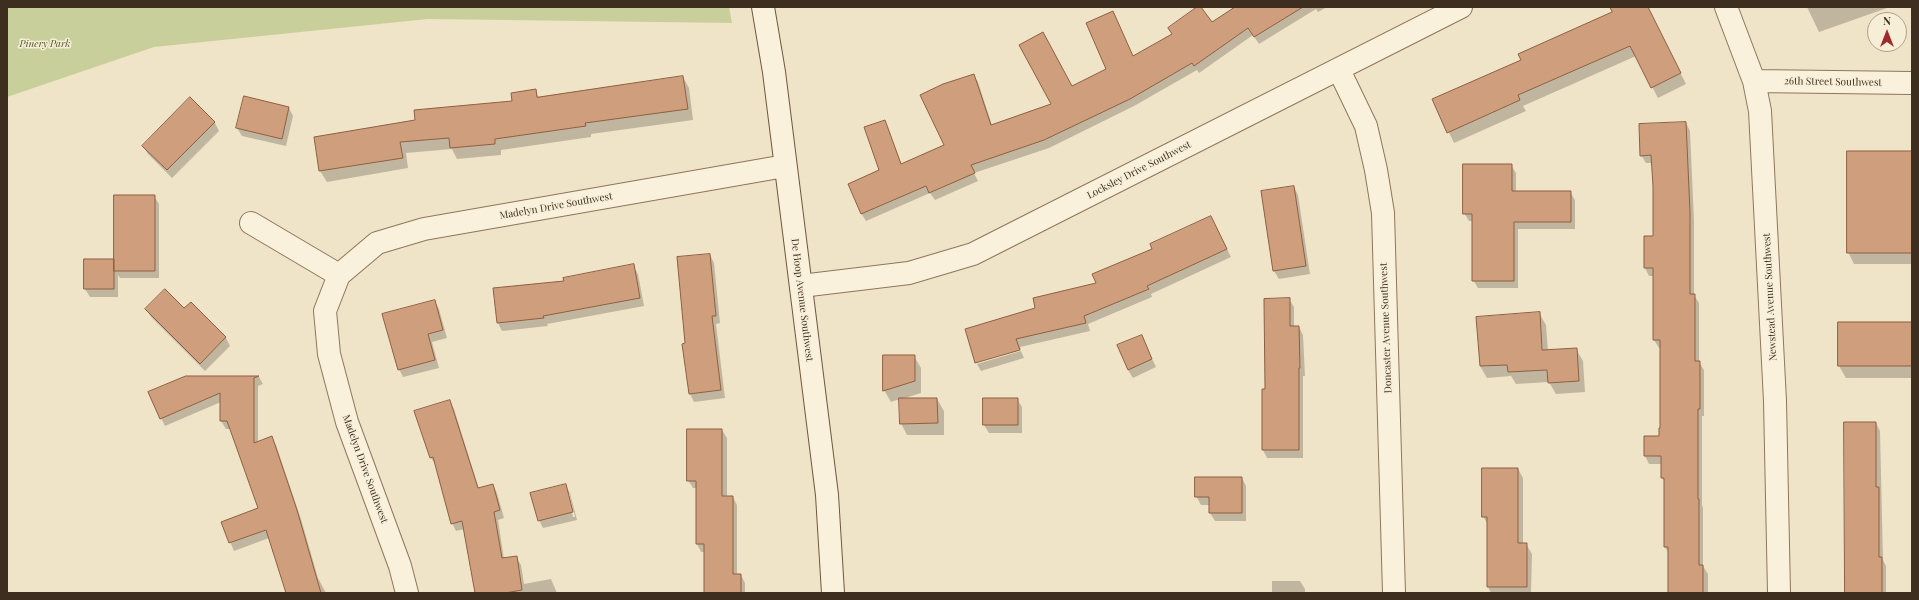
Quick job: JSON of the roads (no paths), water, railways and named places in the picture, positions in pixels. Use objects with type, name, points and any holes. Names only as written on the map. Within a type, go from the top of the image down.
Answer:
[{"type":"street","name":"De Hoop Avenue Southwest","points":[[763,7],[774,72],[827,495],[833,593]]},
{"type":"street","name":"Locksley Drive Southwest","points":[[801,286],[909,273],[973,254],[1461,7]]},
{"type":"street","name":"Newstead Avenue Southwest","points":[[1726,7],[1754,81],[1760,111],[1764,165],[1775,401],[1779,593]]},
{"type":"street","name":"Doncaster Avenue Southwest","points":[[1339,70],[1366,126],[1376,170],[1383,213],[1394,593]]},
{"type":"street","name":"26th Street Southwest","points":[[1754,81],[1912,83]]},
{"type":"street","name":"Madelyn Drive Southwest","points":[[408,593],[400,566],[347,422],[329,354],[325,310],[339,275],[377,243],[424,229],[785,166]]},
{"type":"street","points":[[251,223],[339,275]]},
{"type":"park label","name":"Pinery Park","points":[[45,44]]}]
